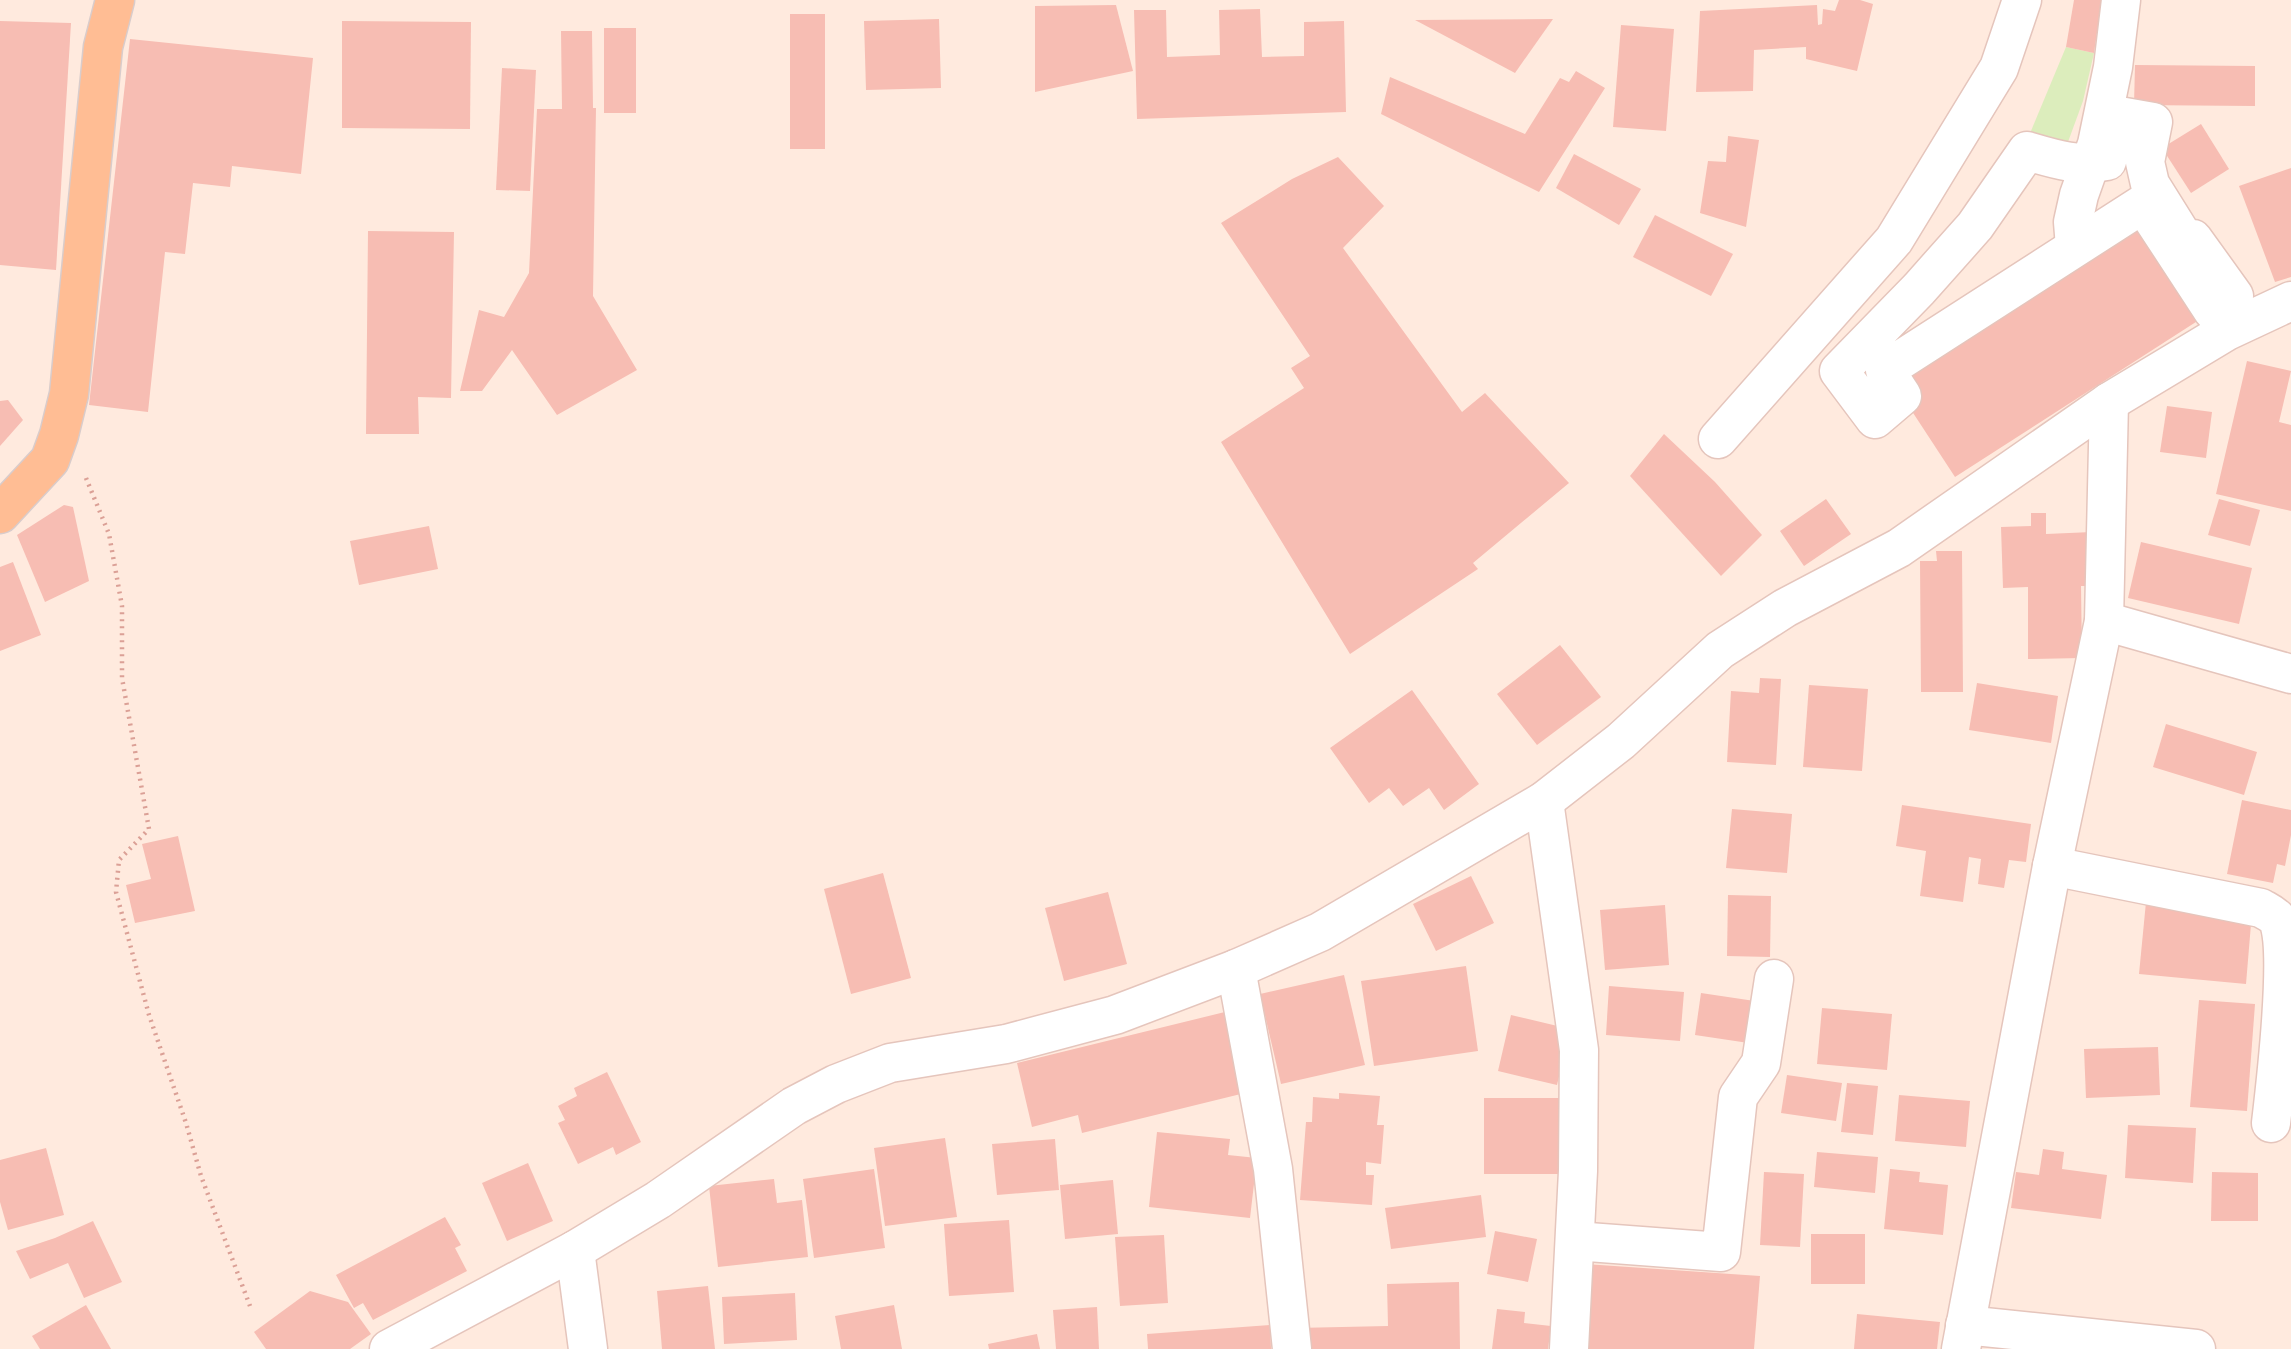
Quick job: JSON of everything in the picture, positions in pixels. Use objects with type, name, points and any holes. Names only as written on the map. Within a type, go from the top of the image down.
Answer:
[{"type":"main road","points":[[0,514],[50,460],[69,394],[103,47],[115,0]]},
{"type":"street","points":[[1718,439],[1894,240],[1999,68],[2022,0]]},
{"type":"street","points":[[2076,247],[2073,222],[2079,195],[2097,144],[2113,68],[2121,0]]},
{"type":"street","points":[[2119,116],[2153,122],[2145,162],[2150,184],[2185,240],[2193,239],[2234,296],[2213,311],[2143,204],[2076,247],[1885,370],[1902,396],[1875,419],[1839,371],[1919,289],[1975,226],[2027,151],[2061,161],[2090,165],[2108,161],[2119,116]]},
{"type":"street","points":[[389,1349],[575,1250],[658,1200],[794,1106],[836,1084],[890,1063],[1006,1044],[1115,1015],[1236,969],[1320,932],[1544,801],[1621,741],[1720,650],[1785,608],[1899,548],[2109,402],[2227,331],[2291,301]]},
{"type":"street","points":[[2109,402],[2104,621],[2052,866],[1963,1337],[2196,1349]]},
{"type":"street","points":[[2104,621],[2291,674]]},
{"type":"street","points":[[1544,801],[1579,1050],[1575,1241],[1569,1349]]},
{"type":"street","points":[[2052,866],[2261,908],[2277,918],[2286,941],[2288,972],[2271,1123]]},
{"type":"street","points":[[1236,969],[1273,1169],[1292,1349]]},
{"type":"street","points":[[1575,1241],[1721,1252],[1738,1097],[1761,1063],[1774,979]]},
{"type":"street","points":[[575,1250],[587,1349]]},
{"type":"path","points":[[59,435],[81,467],[108,534],[122,606],[122,678],[149,829],[118,860],[116,892],[149,1015],[201,1176],[250,1306]]},
{"type":"green space","points":[[2066,47],[2094,53],[2083,101],[2061,161],[2023,150]]},
{"type":"building","points":[[1839,0],[1860,0],[1873,4],[1857,71],[1806,59],[1806,47],[1754,50],[1753,91],[1696,92],[1700,11],[1817,5],[1818,25],[1822,24],[1823,9],[1835,11]]},
{"type":"building","points":[[2074,0],[2102,0],[2094,53],[2066,47]]},
{"type":"building","points":[[1116,5],[1133,71],[1035,92],[1035,6]]},
{"type":"building","points":[[1260,9],[1262,57],[1304,56],[1304,22],[1344,21],[1346,112],[1137,119],[1134,10],[1166,10],[1167,57],[1220,55],[1219,10]]},
{"type":"building","points":[[790,14],[825,14],[825,149],[790,149]]},
{"type":"building","points":[[939,19],[941,88],[866,90],[864,21]]},
{"type":"building","points":[[1553,19],[1515,73],[1415,20]]},
{"type":"building","points":[[0,21],[71,23],[56,270],[0,265]]},
{"type":"building","points":[[342,21],[471,22],[470,129],[342,128]]},
{"type":"building","points":[[1621,25],[1674,29],[1666,131],[1613,127]]},
{"type":"building","points":[[604,28],[636,28],[636,113],[604,113]]},
{"type":"building","points":[[561,31],[592,31],[593,108],[596,108],[593,296],[637,370],[557,415],[512,350],[482,391],[460,391],[479,310],[504,317],[529,273],[537,109],[562,109]]},
{"type":"building","points":[[130,39],[313,58],[301,174],[232,166],[230,187],[193,183],[185,254],[165,252],[148,412],[89,405]]},
{"type":"building","points":[[2135,65],[2255,66],[2255,106],[2134,105]]},
{"type":"building","points":[[502,68],[536,70],[530,191],[496,190]]},
{"type":"building","points":[[1576,71],[1605,88],[1539,192],[1381,114],[1390,77],[1525,134],[1560,78],[1569,82]]},
{"type":"building","points":[[2201,124],[2229,169],[2191,193],[2162,148]]},
{"type":"building","points":[[1728,136],[1759,140],[1746,227],[1700,213],[1708,161],[1726,162]]},
{"type":"building","points":[[1574,154],[1641,189],[1619,225],[1556,188]]},
{"type":"building","points":[[1338,157],[1384,206],[1343,248],[1462,412],[1485,393],[1569,483],[1473,563],[1478,569],[1350,654],[1221,442],[1304,388],[1291,368],[1310,356],[1221,223],[1292,179]]},
{"type":"building","points":[[2291,168],[2291,277],[2275,282],[2239,186]]},
{"type":"building","points":[[2143,204],[2213,311],[1955,477],[1885,370]]},
{"type":"building","points":[[1655,215],[1733,254],[1711,296],[1633,257]]},
{"type":"building","points":[[368,231],[454,232],[451,398],[418,397],[419,434],[366,434]]},
{"type":"building","points":[[2247,361],[2291,371],[2279,422],[2291,425],[2291,511],[2216,494]]},
{"type":"building","points":[[8,400],[23,420],[0,446],[0,401]]},
{"type":"building","points":[[2167,406],[2212,412],[2206,458],[2160,452]]},
{"type":"building","points":[[1664,434],[1715,482],[1762,535],[1721,576],[1630,476]]},
{"type":"building","points":[[1826,499],[1851,534],[1804,566],[1780,531]]},
{"type":"building","points":[[2219,499],[2260,510],[2250,546],[2208,535]]},
{"type":"building","points":[[64,505],[73,507],[89,581],[45,602],[17,535]]},
{"type":"building","points":[[2031,513],[2046,513],[2046,534],[2092,532],[2093,586],[2081,586],[2082,658],[2028,659],[2028,587],[2003,588],[2001,527],[2031,526]]},
{"type":"building","points":[[429,526],[438,569],[359,585],[350,541]]},
{"type":"building","points":[[2141,542],[2252,568],[2239,624],[2128,598]]},
{"type":"building","points":[[1936,551],[1962,551],[1963,692],[1921,692],[1920,561],[1937,561]]},
{"type":"building","points":[[13,562],[41,635],[0,651],[0,567]]},
{"type":"building","points":[[1560,645],[1601,697],[1537,745],[1497,694]]},
{"type":"building","points":[[1760,678],[1781,679],[1776,765],[1727,762],[1731,691],[1759,693]]},
{"type":"building","points":[[1977,683],[2058,696],[2051,743],[1969,730]]},
{"type":"building","points":[[1809,685],[1868,689],[1862,771],[1803,767]]},
{"type":"building","points":[[1412,690],[1479,784],[1444,810],[1429,788],[1403,806],[1389,788],[1369,803],[1330,748]]},
{"type":"building","points":[[2166,724],[2257,752],[2244,795],[2153,767]]},
{"type":"building","points":[[2242,800],[2291,810],[2291,835],[2285,866],[2277,864],[2273,883],[2227,874]]},
{"type":"building","points":[[1902,805],[2031,824],[2026,862],[2009,860],[2004,888],[1978,884],[1981,859],[1969,857],[1963,902],[1920,896],[1926,851],[1896,846]]},
{"type":"building","points":[[1732,809],[1792,814],[1787,873],[1726,868]]},
{"type":"building","points":[[178,836],[195,911],[135,923],[126,885],[151,879],[142,844]]},
{"type":"building","points":[[883,873],[911,978],[851,994],[824,889]]},
{"type":"building","points":[[1471,876],[1494,923],[1436,951],[1413,904]]},
{"type":"building","points":[[1108,892],[1127,964],[1064,981],[1045,908]]},
{"type":"building","points":[[1728,895],[1771,896],[1770,957],[1727,956]]},
{"type":"building","points":[[2146,902],[2252,912],[2246,984],[2139,974]]},
{"type":"building","points":[[1665,905],[1669,965],[1605,970],[1600,910]]},
{"type":"building","points":[[1466,966],[1478,1051],[1374,1066],[1361,981]]},
{"type":"building","points":[[1344,975],[1365,1065],[1281,1084],[1260,994]]},
{"type":"building","points":[[1609,986],[1684,992],[1680,1041],[1606,1035]]},
{"type":"building","points":[[1701,993],[1768,1003],[1762,1045],[1695,1035]]},
{"type":"building","points":[[2199,1000],[2255,1004],[2247,1111],[2190,1107]]},
{"type":"building","points":[[1822,1008],[1892,1014],[1887,1070],[1817,1064]]},
{"type":"building","points":[[1233,1010],[1253,1091],[1082,1133],[1078,1115],[1032,1127],[1017,1063]]},
{"type":"building","points":[[1511,1015],[1570,1029],[1557,1085],[1498,1071]]},
{"type":"building","points":[[2158,1047],[2160,1095],[2086,1098],[2084,1049]]},
{"type":"building","points":[[607,1072],[641,1142],[616,1155],[613,1147],[578,1164],[558,1123],[565,1120],[558,1106],[577,1096],[574,1088]]},
{"type":"building","points":[[1787,1075],[1842,1083],[1836,1121],[1781,1113]]},
{"type":"building","points":[[1847,1083],[1878,1086],[1873,1135],[1841,1132]]},
{"type":"building","points":[[1339,1093],[1380,1096],[1377,1125],[1384,1125],[1381,1164],[1366,1162],[1366,1175],[1374,1175],[1372,1205],[1300,1200],[1306,1122],[1312,1122],[1313,1097],[1339,1099]]},
{"type":"building","points":[[1899,1095],[1970,1101],[1966,1147],[1895,1141]]},
{"type":"building","points":[[1484,1098],[1570,1098],[1569,1174],[1484,1174]]},
{"type":"building","points":[[2128,1125],[2196,1128],[2193,1183],[2125,1178]]},
{"type":"building","points":[[1157,1132],[1230,1139],[1228,1155],[1257,1158],[1250,1218],[1149,1207]]},
{"type":"building","points":[[945,1138],[957,1217],[885,1226],[874,1148]]},
{"type":"building","points":[[1055,1139],[1059,1190],[997,1195],[992,1144]]},
{"type":"building","points":[[46,1148],[64,1215],[8,1230],[0,1202],[0,1160]]},
{"type":"building","points":[[2043,1149],[2064,1152],[2062,1169],[2107,1175],[2101,1219],[2011,1208],[2016,1172],[2039,1175]]},
{"type":"building","points":[[1817,1152],[1878,1157],[1875,1193],[1814,1187]]},
{"type":"building","points":[[528,1163],[553,1221],[507,1241],[482,1183]]},
{"type":"building","points":[[874,1169],[885,1248],[814,1258],[803,1179]]},
{"type":"building","points":[[1890,1169],[1920,1172],[1919,1182],[1948,1185],[1943,1235],[1884,1229]]},
{"type":"building","points":[[1764,1172],[1804,1174],[1800,1247],[1760,1245]]},
{"type":"building","points":[[2212,1172],[2258,1173],[2258,1221],[2211,1221]]},
{"type":"building","points":[[774,1179],[777,1203],[802,1200],[808,1257],[718,1267],[709,1186]]},
{"type":"building","points":[[1113,1180],[1118,1234],[1065,1239],[1060,1185]]},
{"type":"building","points":[[1481,1195],[1486,1237],[1391,1249],[1385,1208]]},
{"type":"building","points":[[445,1217],[461,1245],[455,1248],[467,1271],[373,1320],[363,1303],[354,1308],[336,1275]]},
{"type":"building","points":[[1009,1220],[1014,1292],[949,1296],[944,1224]]},
{"type":"building","points":[[93,1221],[122,1282],[84,1298],[68,1263],[30,1279],[16,1251]]},
{"type":"building","points":[[1495,1231],[1537,1239],[1528,1282],[1487,1274]]},
{"type":"building","points":[[1811,1234],[1865,1234],[1865,1284],[1811,1284]]},
{"type":"building","points":[[1164,1235],[1168,1303],[1120,1306],[1115,1237]]},
{"type":"building","points":[[1585,1264],[1760,1276],[1754,1349],[1579,1349]]},
{"type":"building","points":[[1459,1282],[1460,1349],[1296,1349],[1296,1328],[1388,1326],[1387,1284]]},
{"type":"building","points":[[708,1286],[715,1349],[662,1349],[657,1291]]},
{"type":"building","points":[[310,1291],[348,1302],[371,1334],[350,1349],[266,1349],[254,1332]]},
{"type":"building","points":[[795,1293],[797,1340],[724,1344],[722,1297]]},
{"type":"building","points":[[86,1305],[111,1349],[40,1349],[32,1336]]},
{"type":"building","points":[[894,1305],[902,1349],[841,1349],[835,1316]]},
{"type":"building","points":[[1097,1307],[1099,1349],[1056,1349],[1053,1310]]},
{"type":"building","points":[[1497,1309],[1525,1312],[1524,1323],[1551,1326],[1548,1349],[1492,1349]]},
{"type":"building","points":[[1857,1314],[1940,1322],[1937,1349],[1854,1349]]},
{"type":"building","points":[[1270,1325],[1271,1349],[1148,1349],[1147,1334]]},
{"type":"building","points":[[1037,1334],[1040,1349],[989,1349],[988,1344]]}]
